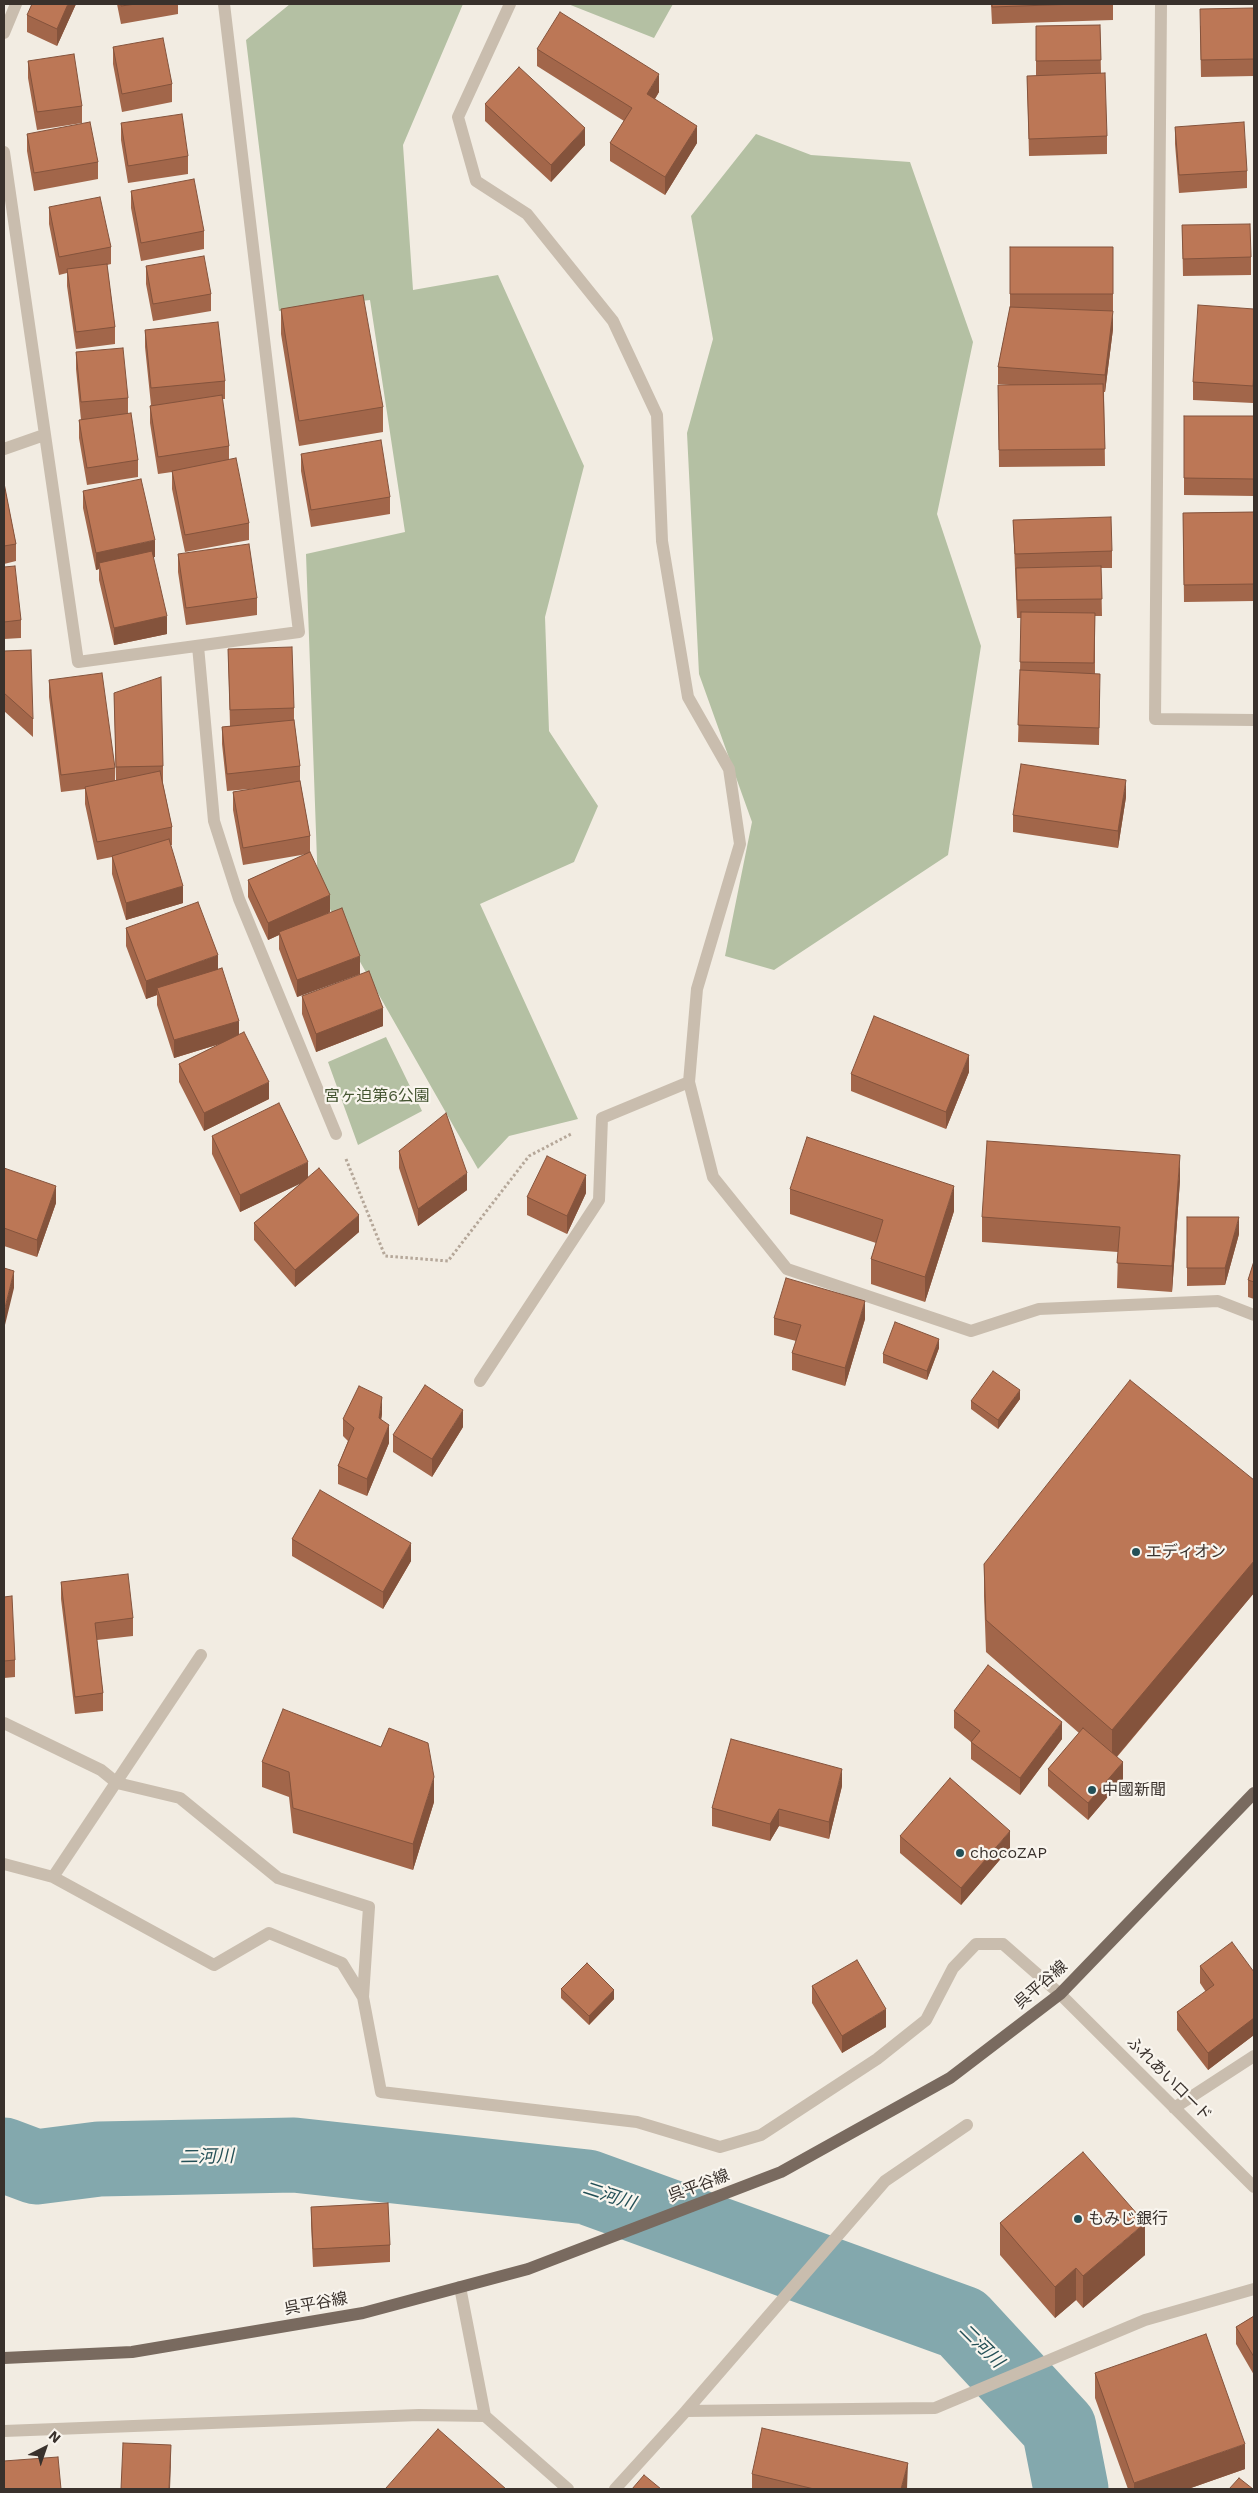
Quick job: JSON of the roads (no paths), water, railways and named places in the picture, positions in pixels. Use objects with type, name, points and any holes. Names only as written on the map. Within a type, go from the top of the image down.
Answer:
[{"type":"main road","name":"呉平谷線","points":[[4,2358],[132,2352],[363,2313],[528,2269],[781,2172],[950,2078],[1060,1994],[1254,1793]]},
{"type":"street","points":[[4,32],[16,4]]},
{"type":"street","points":[[4,152],[78,662],[300,632],[224,4]]},
{"type":"street","points":[[510,4],[458,117],[473,172],[476,181],[527,214],[613,321],[657,415],[662,541],[688,697],[729,769],[740,844],[697,989],[689,1082],[713,1177],[787,1269],[972,1331],[1039,1309],[1218,1301],[1254,1315]]},
{"type":"street","points":[[1161,4],[1155,719],[1254,720]]},
{"type":"street","points":[[4,449],[44,435]]},
{"type":"street","points":[[198,646],[214,821],[239,899],[336,1134]]},
{"type":"street","points":[[480,1381],[599,1200],[602,1118],[689,1082]]},
{"type":"street","points":[[53,1877],[201,1655]]},
{"type":"street","points":[[4,1723],[101,1770],[117,1783],[180,1798],[278,1878],[369,1907],[364,1996]]},
{"type":"street","points":[[4,1864],[53,1877],[214,1965],[269,1933],[342,1963],[364,1996]]},
{"type":"street","name":"ふれあいロード","points":[[364,1996],[381,2092],[637,2122],[720,2147],[761,2135],[877,2059],[926,2020],[953,1968],[976,1944],[1003,1944],[1060,1994],[1254,2187]]},
{"type":"street","points":[[1174,2108],[1254,2056]]},
{"type":"street","points":[[615,2489],[686,2411],[885,2181],[967,2125]]},
{"type":"street","points":[[460,2287],[485,2416],[568,2489]]},
{"type":"street","points":[[686,2411],[935,2408],[1145,2320],[1254,2289]]},
{"type":"street","points":[[4,2431],[419,2415],[485,2416]]},
{"type":"waterway","name":"二河川","points":[[4,2155],[36,2167],[99,2159],[294,2155],[587,2187],[962,2323],[1059,2428],[1071,2489]]},
{"type":"place","name":"エディオン","points":[[1136,1552]]},
{"type":"place","name":"中國新聞","points":[[1092,1790]]},
{"type":"place","name":"chocoZAP","points":[[960,1853]]},
{"type":"place","name":"もみじ銀行","points":[[1078,2219]]},
{"type":"park label","name":"宮ヶ迫第6公園","points":[[377,1096]]}]
